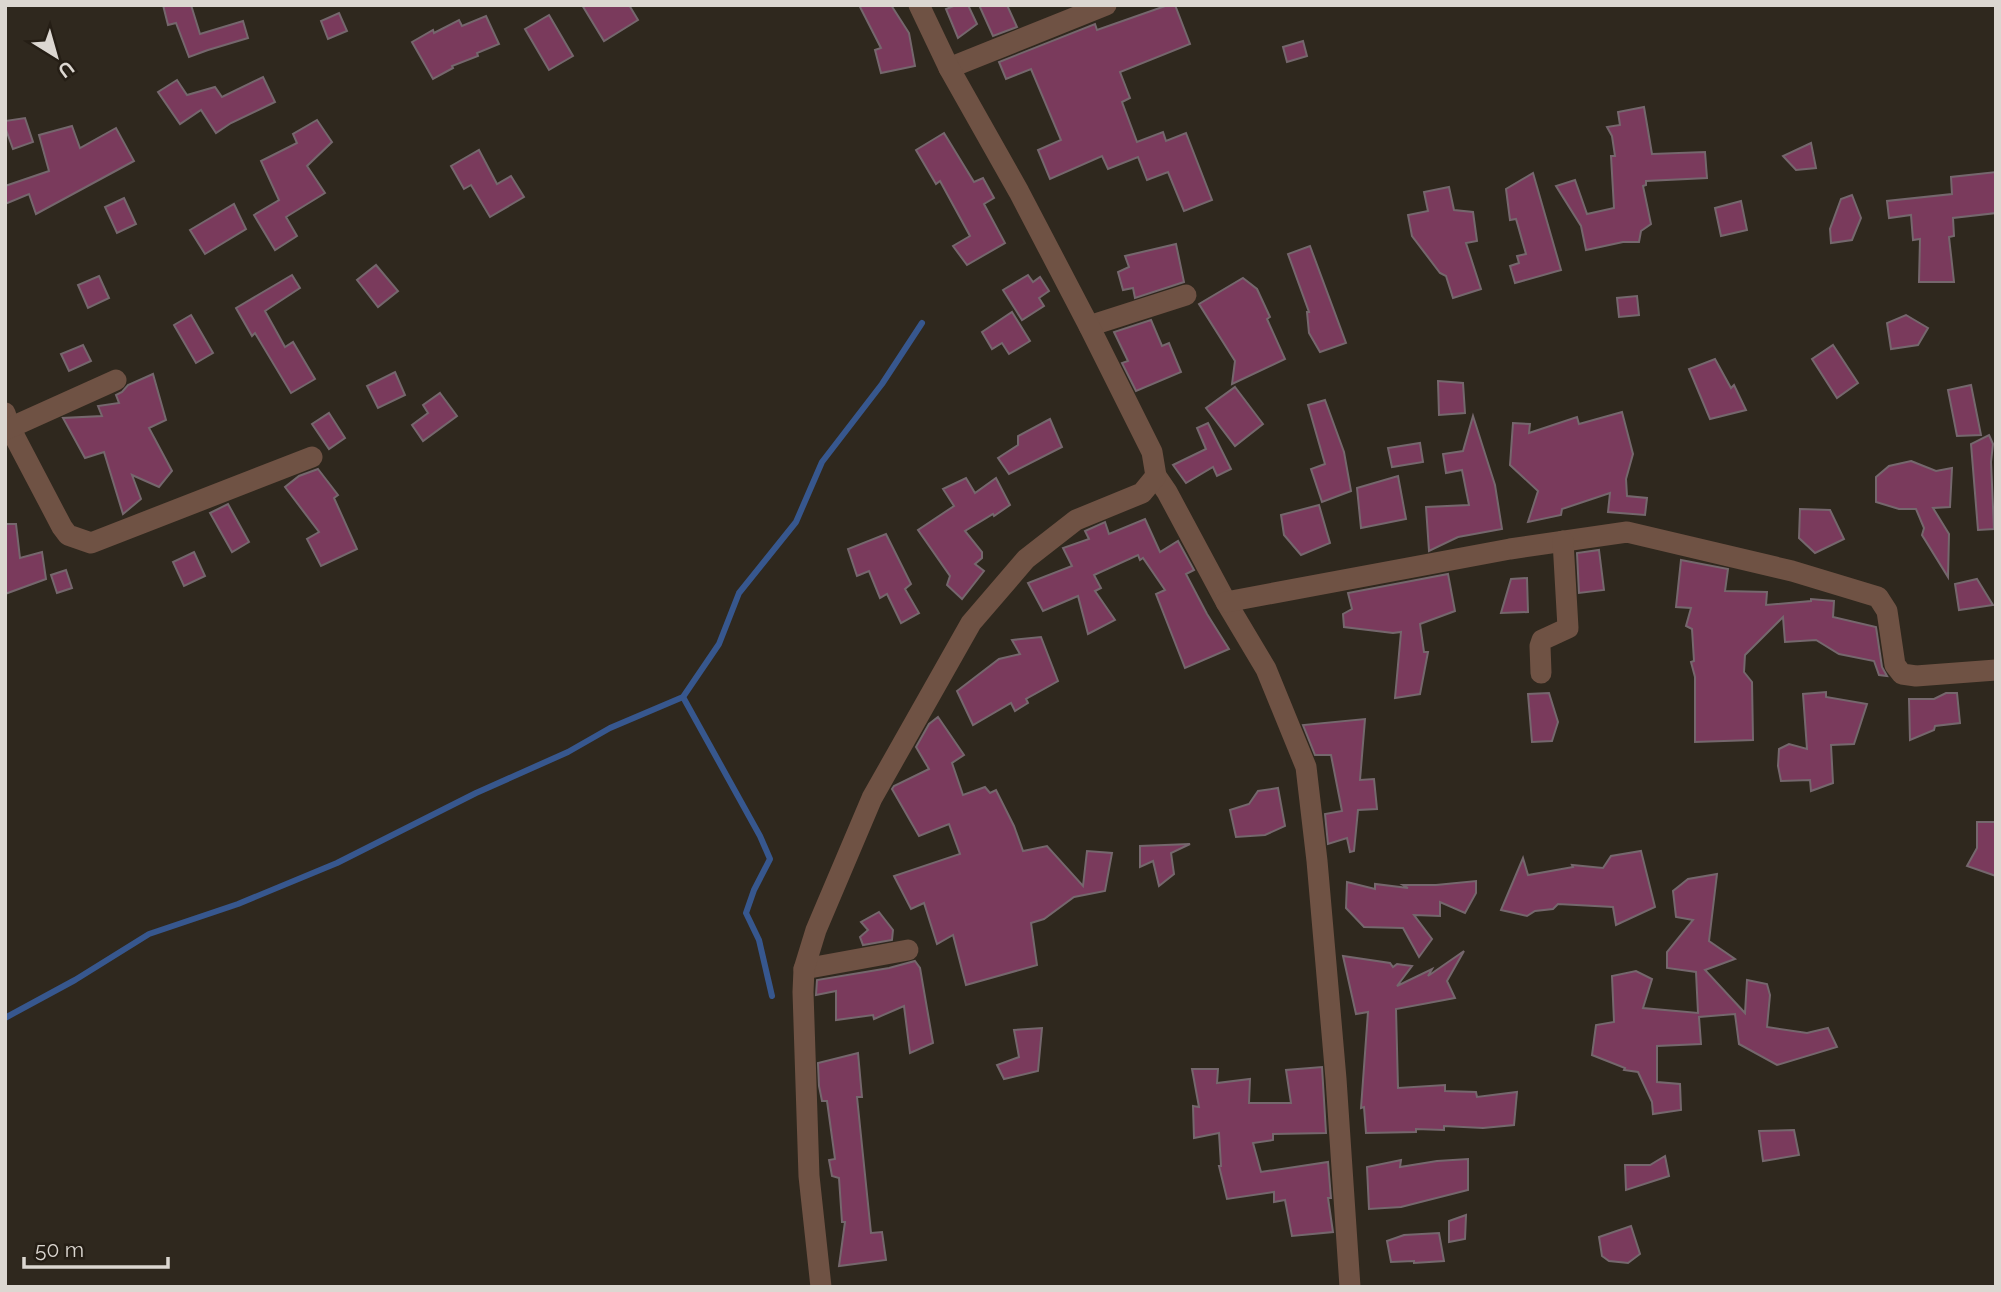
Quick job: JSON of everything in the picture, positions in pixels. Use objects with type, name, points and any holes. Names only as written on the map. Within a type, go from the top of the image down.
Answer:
[{"type":"street","points":[[919,5],[949,68],[1019,192],[1152,452],[1156,476],[1266,669],[1307,767],[1321,902],[1350,1287]]},
{"type":"street","points":[[949,68],[1106,5]]},
{"type":"street","points":[[1088,326],[1186,295]]},
{"type":"street","points":[[116,380],[7,424],[68,535],[92,543],[312,457]]},
{"type":"street","points":[[821,1287],[809,1176],[803,992],[804,969],[816,930],[872,798],[971,622],[1026,559],[1076,520],[1142,493],[1156,476]]},
{"type":"street","points":[[1226,602],[1510,549],[1627,532],[1792,571],[1878,597],[1887,611],[1895,665],[1902,674],[1916,676],[1996,670]]},
{"type":"street","points":[[1541,673],[1542,640],[1568,628],[1563,541]]},
{"type":"street","points":[[804,969],[908,950]]},
{"type":"building","points":[[163,5],[191,5],[200,34],[243,21],[248,38],[189,57],[176,23],[168,25]]},
{"type":"building","points":[[582,5],[629,5],[638,20],[604,41]]},
{"type":"building","points":[[859,5],[891,5],[909,33],[915,66],[881,73],[875,50],[881,48]]},
{"type":"building","points":[[956,5],[968,5],[977,24],[958,38],[946,9]]},
{"type":"building","points":[[979,5],[1007,5],[1017,27],[993,36]]},
{"type":"building","points":[[1168,5],[1175,5],[1190,44],[1120,72],[1130,98],[1122,102],[1137,142],[1163,132],[1166,141],[1186,133],[1212,200],[1184,211],[1168,172],[1147,180],[1138,157],[1108,169],[1102,156],[1050,179],[1038,150],[1061,140],[1031,69],[1006,79],[999,62],[1095,24],[1097,30]]},
{"type":"building","points":[[339,13],[347,31],[328,39],[321,21]]},
{"type":"building","points":[[549,15],[573,56],[549,70],[525,29]]},
{"type":"building","points":[[486,16],[499,44],[452,66],[453,68],[433,79],[412,42],[459,20],[462,26]]},
{"type":"building","points":[[1303,41],[1307,56],[1287,62],[1283,47]]},
{"type":"building","points":[[263,77],[275,102],[216,133],[201,110],[180,124],[158,92],[177,80],[187,95],[215,87],[222,97]]},
{"type":"building","points":[[1644,107],[1652,154],[1705,152],[1707,178],[1646,181],[1643,186],[1651,224],[1641,231],[1639,242],[1623,242],[1586,250],[1581,226],[1556,186],[1575,180],[1587,214],[1614,208],[1611,156],[1615,156],[1612,136],[1607,127],[1620,125],[1618,112]]},
{"type":"building","points":[[25,118],[33,142],[13,149],[5,121]]},
{"type":"building","points":[[317,120],[332,142],[307,166],[325,193],[286,217],[297,236],[275,250],[254,215],[279,200],[261,161],[297,143],[293,134]]},
{"type":"building","points":[[72,126],[80,148],[116,128],[134,161],[36,214],[29,194],[5,204],[5,186],[49,171],[39,135]]},
{"type":"building","points":[[944,133],[974,182],[983,178],[994,198],[984,204],[1005,243],[967,265],[953,246],[970,236],[940,181],[936,184],[916,150]]},
{"type":"building","points":[[1811,143],[1816,168],[1796,170],[1783,156]]},
{"type":"building","points":[[479,150],[497,184],[511,176],[524,197],[490,217],[471,185],[464,189],[451,166]]},
{"type":"building","points":[[1996,172],[1996,213],[1953,218],[1954,236],[1949,237],[1954,282],[1919,282],[1920,239],[1913,240],[1911,215],[1889,218],[1887,201],[1952,194],[1951,177]]},
{"type":"building","points":[[1533,173],[1561,270],[1515,283],[1510,266],[1519,263],[1517,256],[1526,254],[1516,219],[1510,220],[1506,189]]},
{"type":"building","points":[[1449,187],[1454,210],[1473,212],[1477,241],[1466,243],[1481,289],[1453,298],[1446,276],[1440,273],[1412,236],[1408,215],[1428,211],[1424,192]]},
{"type":"building","points":[[1852,195],[1861,218],[1852,240],[1831,243],[1830,229],[1841,199]]},
{"type":"building","points":[[124,198],[136,224],[117,233],[105,207]]},
{"type":"building","points":[[1741,201],[1747,230],[1721,236],[1715,208]]},
{"type":"building","points":[[234,204],[246,229],[205,254],[190,230]]},
{"type":"building","points":[[1176,244],[1184,282],[1135,298],[1133,288],[1123,290],[1118,272],[1129,267],[1125,256]]},
{"type":"building","points":[[1310,246],[1346,343],[1320,352],[1309,333],[1309,312],[1288,254]]},
{"type":"building","points":[[376,265],[398,291],[378,307],[357,280]]},
{"type":"building","points":[[292,275],[300,288],[265,311],[285,347],[293,342],[315,379],[291,393],[255,333],[252,336],[236,308]]},
{"type":"building","points":[[1028,275],[1033,282],[1040,277],[1049,291],[1039,298],[1044,306],[1022,320],[1003,290]]},
{"type":"building","points":[[99,276],[109,298],[88,308],[78,285]]},
{"type":"building","points":[[1243,278],[1257,289],[1285,359],[1232,384],[1235,361],[1199,304]]},
{"type":"building","points":[[1637,296],[1639,315],[1619,317],[1617,298]]},
{"type":"building","points":[[1012,312],[1030,341],[1009,354],[1002,343],[992,349],[982,332]]},
{"type":"building","points":[[191,315],[213,353],[196,363],[174,325]]},
{"type":"building","points":[[1906,315],[1928,328],[1918,345],[1891,349],[1887,323]]},
{"type":"building","points":[[1151,320],[1162,346],[1169,343],[1181,372],[1136,391],[1122,363],[1128,361],[1114,332]]},
{"type":"building","points":[[83,345],[91,361],[69,371],[61,354]]},
{"type":"building","points":[[1833,345],[1858,383],[1837,398],[1812,359]]},
{"type":"building","points":[[1715,359],[1731,388],[1734,385],[1746,410],[1710,419],[1689,369]]},
{"type":"building","points":[[395,372],[405,395],[378,408],[367,386]]},
{"type":"building","points":[[153,374],[166,420],[149,428],[172,471],[159,487],[132,475],[141,499],[123,514],[104,452],[85,458],[63,418],[102,416],[98,406],[119,403],[116,395],[128,385]]},
{"type":"building","points":[[1438,381],[1463,383],[1465,413],[1439,415]]},
{"type":"building","points":[[1971,385],[1981,435],[1957,436],[1948,390]]},
{"type":"building","points":[[1235,387],[1263,424],[1235,446],[1206,408]]},
{"type":"building","points":[[440,393],[457,416],[423,441],[412,425],[428,413],[423,405]]},
{"type":"building","points":[[1325,400],[1344,452],[1351,491],[1322,502],[1311,469],[1325,464],[1308,405]]},
{"type":"building","points":[[1622,412],[1633,454],[1626,479],[1627,496],[1647,498],[1645,515],[1608,512],[1610,493],[1562,509],[1561,515],[1528,522],[1538,491],[1510,465],[1513,423],[1530,424],[1529,433],[1577,417],[1579,424]]},
{"type":"building","points":[[329,413],[345,438],[329,449],[312,424]]},
{"type":"building","points":[[1473,416],[1495,485],[1502,529],[1458,537],[1429,551],[1426,507],[1469,505],[1462,470],[1446,473],[1443,454],[1463,451]]},
{"type":"building","points":[[1050,419],[1062,447],[1009,474],[998,458],[1018,445],[1018,436]]},
{"type":"building","points":[[1208,423],[1231,469],[1217,476],[1213,467],[1186,483],[1173,465],[1206,449],[1197,428]]},
{"type":"building","points":[[1989,435],[1993,444],[1991,462],[1994,529],[1978,530],[1971,444]]},
{"type":"building","points":[[1420,443],[1423,462],[1392,467],[1388,448]]},
{"type":"building","points":[[1911,461],[1936,471],[1952,468],[1950,507],[1933,508],[1949,534],[1948,577],[1922,535],[1924,528],[1916,509],[1899,509],[1876,502],[1876,477],[1889,466]]},
{"type":"building","points":[[318,469],[338,495],[334,498],[357,549],[321,566],[307,539],[319,532],[285,487],[299,476]]},
{"type":"building","points":[[1398,476],[1406,519],[1361,528],[1357,488]]},
{"type":"building","points":[[966,478],[975,493],[996,478],[1010,505],[965,531],[982,552],[982,558],[975,564],[984,571],[962,599],[947,585],[950,576],[918,530],[954,506],[943,489]]},
{"type":"building","points":[[228,504],[249,542],[232,552],[210,513]]},
{"type":"building","points":[[1319,505],[1330,543],[1301,555],[1284,535],[1281,515]]},
{"type":"building","points":[[1800,509],[1830,510],[1844,539],[1815,553],[1799,538]]},
{"type":"building","points":[[1145,519],[1160,552],[1178,541],[1194,570],[1186,574],[1229,649],[1185,668],[1156,594],[1165,590],[1143,558],[1140,560],[1138,555],[1094,575],[1101,588],[1095,591],[1115,620],[1088,634],[1078,596],[1043,611],[1028,583],[1072,566],[1063,548],[1089,539],[1085,531],[1105,522],[1109,534]]},
{"type":"building","points":[[5,524],[16,524],[20,558],[42,552],[46,579],[5,594]]},
{"type":"building","points":[[886,534],[911,584],[905,589],[919,613],[901,623],[887,594],[880,598],[869,571],[857,576],[848,549]]},
{"type":"building","points":[[1599,550],[1604,590],[1579,593],[1577,553]]},
{"type":"building","points":[[194,552],[205,576],[184,586],[173,562]]},
{"type":"building","points":[[1681,560],[1728,569],[1725,591],[1767,592],[1766,605],[1811,599],[1834,601],[1833,617],[1876,627],[1882,667],[1887,676],[1879,675],[1874,661],[1839,654],[1816,640],[1785,642],[1783,617],[1745,655],[1744,672],[1752,682],[1753,740],[1695,742],[1692,629],[1686,626],[1691,608],[1676,607]]},
{"type":"building","points":[[66,570],[72,588],[57,593],[51,575]]},
{"type":"building","points":[[1448,574],[1455,611],[1420,624],[1424,652],[1428,652],[1420,694],[1395,698],[1401,632],[1344,627],[1343,614],[1352,609],[1348,593]]},
{"type":"building","points":[[1527,578],[1528,612],[1501,613],[1511,579]]},
{"type":"building","points":[[1977,579],[1993,605],[1959,610],[1955,584]]},
{"type":"building","points":[[1041,637],[1058,681],[1026,699],[1028,703],[1015,711],[1011,703],[973,725],[957,691],[999,659],[1020,654],[1012,640]]},
{"type":"building","points":[[1826,692],[1826,697],[1867,704],[1854,744],[1831,745],[1833,783],[1811,791],[1810,780],[1781,781],[1779,749],[1789,744],[1807,749],[1803,694]]},
{"type":"building","points":[[1549,693],[1558,722],[1552,741],[1532,742],[1528,694]]},
{"type":"building","points":[[1946,693],[1957,693],[1960,723],[1935,726],[1934,730],[1910,740],[1909,699],[1934,699]]},
{"type":"building","points":[[938,717],[964,755],[952,763],[963,795],[985,787],[990,793],[996,790],[1023,851],[1047,846],[1083,886],[1087,851],[1112,853],[1105,891],[1074,897],[1044,919],[1031,923],[1037,965],[966,985],[953,935],[937,944],[924,903],[911,909],[894,876],[960,854],[949,824],[919,836],[892,789],[929,769],[916,747],[929,724]]},
{"type":"building","points":[[1365,719],[1360,780],[1374,779],[1377,809],[1358,810],[1354,851],[1350,852],[1347,838],[1328,844],[1325,814],[1342,811],[1331,755],[1315,755],[1303,725]]},
{"type":"building","points":[[1278,788],[1285,826],[1265,835],[1236,837],[1230,810],[1249,804],[1258,791]]},
{"type":"building","points":[[1977,822],[1996,822],[1996,876],[1967,866],[1977,848]]},
{"type":"building","points":[[1190,844],[1171,853],[1174,874],[1159,886],[1153,861],[1140,867],[1140,846]]},
{"type":"building","points":[[1641,851],[1655,907],[1616,925],[1613,907],[1558,904],[1553,909],[1535,911],[1527,916],[1501,910],[1523,858],[1528,875],[1573,867],[1572,865],[1603,868],[1611,856]]},
{"type":"building","points":[[1717,874],[1709,941],[1735,959],[1705,970],[1745,1013],[1747,980],[1767,984],[1770,995],[1767,1027],[1807,1033],[1828,1028],[1837,1047],[1777,1065],[1739,1044],[1735,1014],[1699,1017],[1701,1044],[1657,1046],[1657,1082],[1680,1084],[1681,1110],[1653,1114],[1652,1102],[1638,1072],[1624,1070],[1625,1068],[1592,1055],[1596,1025],[1614,1022],[1612,976],[1636,971],[1652,979],[1643,1008],[1698,1013],[1696,972],[1667,968],[1667,952],[1693,920],[1676,917],[1673,891],[1688,879]]},
{"type":"building","points":[[1476,881],[1476,893],[1465,913],[1440,902],[1440,916],[1414,915],[1432,939],[1419,957],[1403,928],[1364,927],[1346,908],[1347,882],[1375,889],[1375,884],[1408,888],[1403,885]]},
{"type":"building","points":[[879,912],[893,930],[892,940],[863,945],[860,937],[868,930],[861,922]]},
{"type":"building","points":[[1464,951],[1447,981],[1455,998],[1396,1009],[1398,1088],[1445,1085],[1445,1091],[1476,1092],[1477,1097],[1517,1092],[1514,1125],[1483,1128],[1444,1126],[1444,1130],[1366,1133],[1364,1107],[1361,1108],[1368,1012],[1356,1014],[1343,956],[1390,963],[1393,967],[1397,964],[1412,966],[1397,986],[1432,969],[1428,976]]},
{"type":"building","points":[[915,961],[920,968],[933,1043],[910,1053],[904,1006],[874,1019],[873,1015],[836,1020],[836,991],[816,995],[817,980]]},
{"type":"building","points":[[1042,1028],[1038,1071],[1004,1079],[997,1065],[1019,1057],[1014,1030]]},
{"type":"building","points":[[858,1053],[862,1097],[857,1097],[871,1233],[882,1232],[886,1260],[839,1266],[845,1222],[842,1222],[839,1178],[832,1176],[829,1160],[835,1159],[827,1101],[822,1101],[819,1086],[818,1063]]},
{"type":"building","points":[[1322,1067],[1326,1133],[1273,1134],[1273,1140],[1253,1143],[1261,1172],[1328,1162],[1331,1198],[1328,1198],[1333,1232],[1292,1236],[1285,1200],[1274,1202],[1274,1192],[1227,1199],[1219,1166],[1219,1133],[1194,1138],[1193,1106],[1199,1107],[1192,1069],[1218,1069],[1217,1083],[1250,1079],[1249,1103],[1291,1103],[1286,1070]]},
{"type":"building","points":[[1794,1130],[1799,1155],[1763,1161],[1759,1131]]},
{"type":"building","points":[[1665,1156],[1669,1176],[1626,1190],[1625,1165],[1650,1165]]},
{"type":"building","points":[[1468,1159],[1468,1190],[1401,1207],[1369,1209],[1367,1167],[1401,1160],[1400,1167]]},
{"type":"building","points":[[1466,1215],[1465,1239],[1449,1242],[1449,1221]]},
{"type":"building","points":[[1631,1226],[1640,1254],[1628,1263],[1609,1261],[1602,1256],[1599,1237]]},
{"type":"building","points":[[1439,1233],[1444,1261],[1391,1262],[1387,1241],[1404,1235]]},
{"type":"waterway","points":[[5,1018],[75,980],[149,934],[238,904],[337,863],[476,793],[568,752],[610,728],[683,697],[719,644],[739,593],[796,522],[822,462],[882,384],[922,323]]},
{"type":"waterway","points":[[683,697],[770,859],[746,913],[759,940],[772,996]]}]
